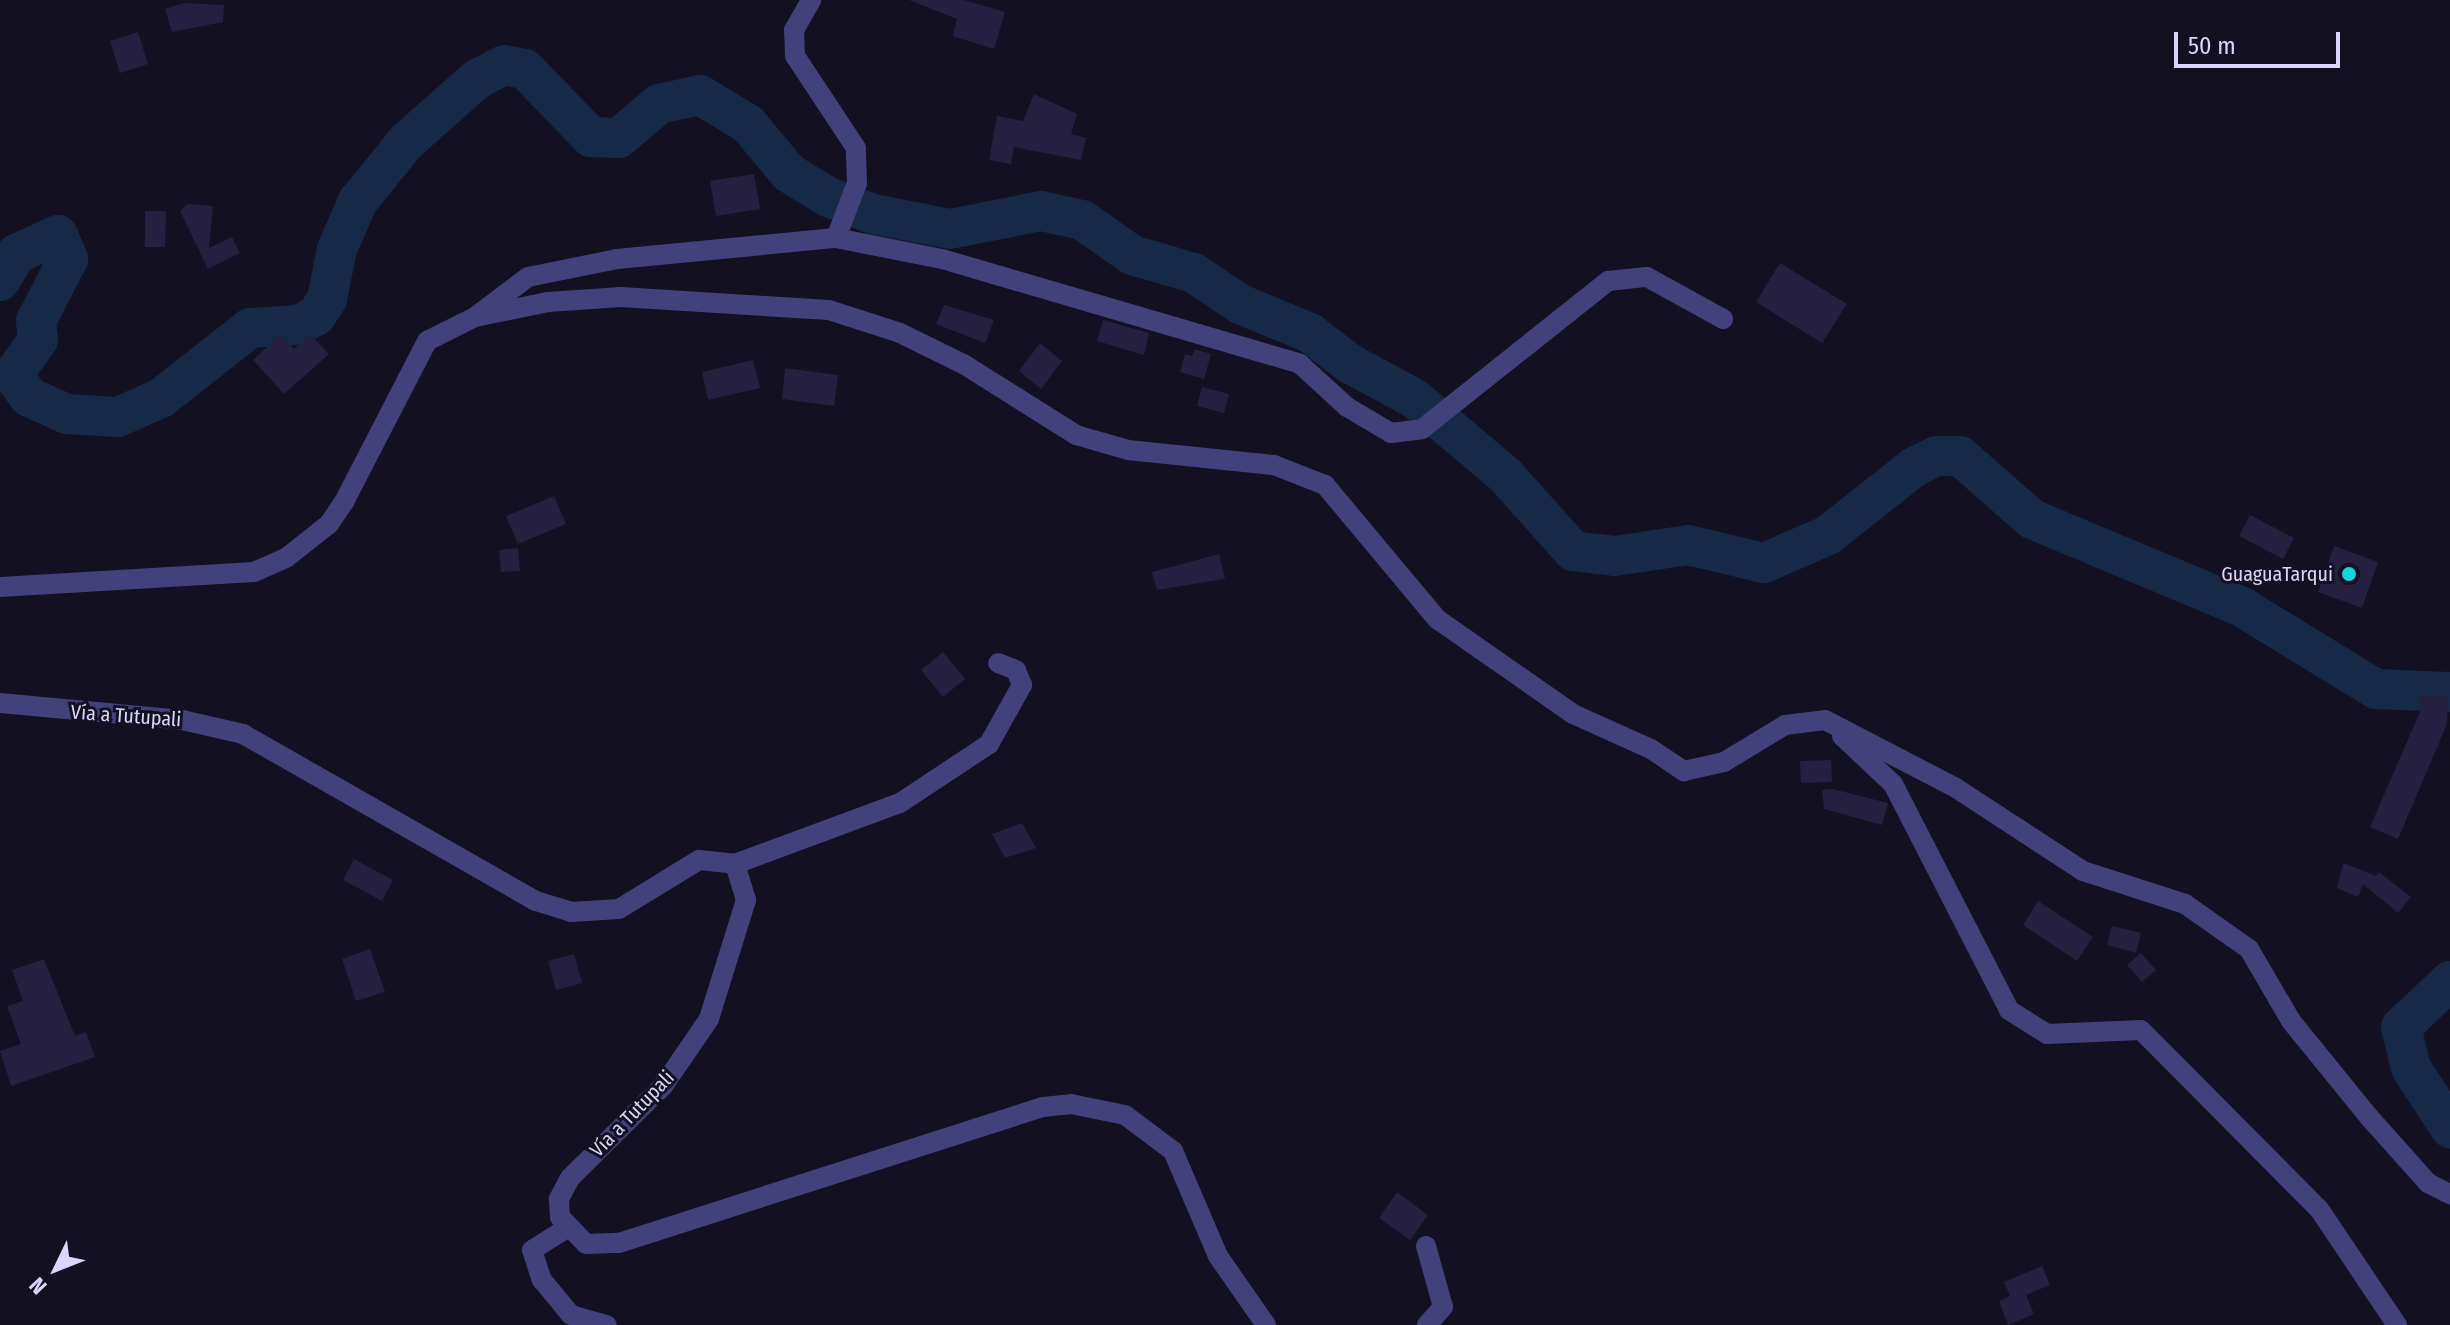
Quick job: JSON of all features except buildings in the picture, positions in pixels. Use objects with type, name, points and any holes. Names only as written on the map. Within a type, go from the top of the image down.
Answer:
[{"type":"street","points":[[811,0],[792,45],[852,138],[857,183],[839,229]]},
{"type":"street","points":[[0,587],[254,572],[286,558],[329,524],[344,502],[427,341],[475,317],[528,277],[617,259],[839,229],[1300,364],[1347,407],[1391,433],[1429,422],[1447,404],[1502,370],[1608,281],[1647,277],[1723,319]]},
{"type":"street","points":[[475,317],[548,302],[621,297],[829,310],[900,333],[965,365],[1076,435],[1128,450],[1274,465],[1325,485],[1437,619],[1573,714],[1651,749],[1684,771],[1724,762],[1785,725],[1825,720],[1956,788],[2083,871],[2185,904],[2249,949],[2291,1021],[2369,1117],[2428,1183],[2450,1194]]},
{"type":"street","points":[[735,864],[900,803],[989,744],[1022,685],[1016,670],[998,663]]},
{"type":"street","name":"Vía a Tutupali","points":[[0,703],[182,720],[243,734],[536,901],[571,912],[619,909],[699,860],[735,864],[746,900],[709,1019],[663,1086],[570,1178],[558,1208],[567,1228]]},
{"type":"street","points":[[1825,720],[1893,784],[2009,1010],[2047,1034],[2141,1030],[2319,1209],[2397,1325]]},
{"type":"street","points":[[607,1325],[571,1315],[542,1280],[532,1250],[567,1228],[586,1244],[619,1243],[1043,1107],[1071,1104],[1125,1115],[1173,1151],[1218,1256],[1266,1325]]},
{"type":"street","points":[[1426,1246],[1443,1307],[1427,1325]]},
{"type":"waterway","points":[[0,281],[16,254],[58,235],[68,259],[36,321],[38,340],[13,375],[29,397],[67,414],[118,417],[161,398],[250,328],[298,325],[316,316],[327,299],[337,249],[358,201],[406,142],[477,79],[504,65],[525,69],[591,137],[619,138],[659,104],[700,95],[748,124],[789,173],[828,197],[873,214],[950,229],[1041,211],[1082,220],[1132,255],[1194,273],[1240,304],[1310,333],[1349,363],[1415,399],[1506,476],[1573,551],[1615,556],[1688,545],[1764,563],[1828,535],[1914,467],[1937,456],[1960,456],[2032,519],[2242,607],[2376,689],[2450,692]]},
{"type":"waterway","points":[[2450,981],[2401,1027],[2411,1068],[2450,1128]]},
{"type":"place","name":"GuaguaTarqui","points":[[2349,574]]}]
